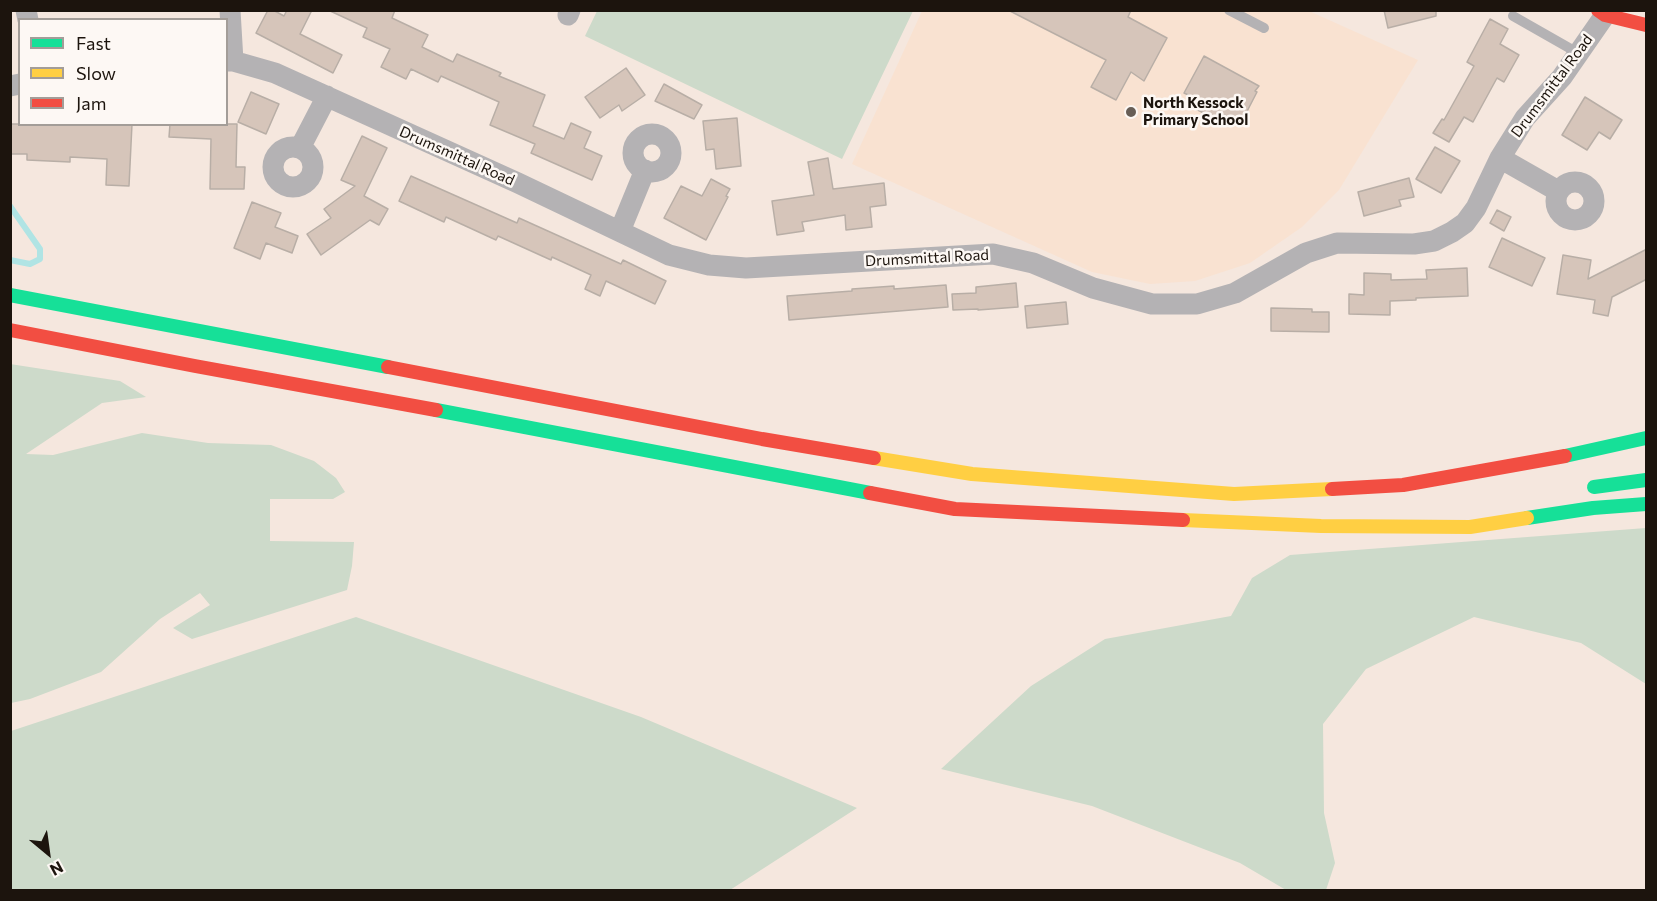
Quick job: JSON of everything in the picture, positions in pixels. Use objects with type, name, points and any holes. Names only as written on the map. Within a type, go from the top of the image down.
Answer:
[{"type":"main road","points":[[1602,13],[1647,25]]},
{"type":"main road","points":[[10,295],[762,439],[972,474],[1234,494],[1369,487],[1403,485],[1588,452],[1647,438]]},
{"type":"main road","points":[[10,330],[955,509],[1322,526],[1470,527],[1593,508],[1647,504]]},
{"type":"main road","points":[[1577,490],[1647,480]]},
{"type":"main road","points":[[1322,526],[1414,513]]},
{"type":"street","name":"Drumsmittal Road","points":[[230,10],[230,61],[275,73],[518,183],[669,255],[710,265],[746,268],[993,254],[1033,262],[1093,288],[1152,304],[1197,304],[1235,293],[1306,253],[1337,243],[1414,244],[1434,241],[1452,232],[1465,223],[1476,208],[1500,158],[1525,118],[1562,77],[1602,13]]},
{"type":"street","points":[[300,148],[327,96]]},
{"type":"street","points":[[1500,158],[1558,191]]},
{"type":"street","points":[[620,231],[645,170]]},
{"type":"lane","points":[[1229,10],[1264,28]]},
{"type":"lane","points":[[1513,16],[1578,53]]},
{"type":"shaded area","name":"North Kessock Primary School","points":[[922,11],[1309,11],[1418,60],[1339,190],[1302,227],[1250,263],[1195,281],[1150,284],[1092,272],[852,164]]},
{"type":"green space","points":[[598,10],[913,11],[842,159],[585,36]]},
{"type":"green space","points":[[10,364],[120,381],[146,397],[102,403],[26,454],[53,455],[142,433],[208,443],[271,445],[314,461],[336,478],[345,492],[333,499],[270,499],[270,541],[354,542],[347,590],[192,639],[173,628],[210,605],[200,593],[160,619],[101,672],[30,699],[11,703]]},
{"type":"green space","points":[[1646,528],[1646,684],[1581,643],[1474,617],[1366,669],[1323,724],[1324,813],[1335,863],[1326,890],[1286,890],[1240,863],[1092,806],[941,769],[1031,686],[1105,639],[1231,616],[1252,578],[1290,555]]},
{"type":"green space","points":[[356,617],[641,717],[857,808],[730,890],[11,890],[11,731]]},
{"type":"building","points":[[268,10],[284,16],[287,10],[312,10],[300,34],[342,55],[333,73],[256,33]]},
{"type":"building","points":[[328,10],[395,10],[392,18],[428,35],[422,47],[453,62],[457,54],[501,73],[499,76],[545,95],[533,126],[564,139],[571,123],[591,132],[584,148],[602,156],[592,180],[531,153],[535,144],[490,125],[499,102],[441,76],[438,82],[411,69],[406,79],[381,67],[390,49],[363,37],[367,28]]},
{"type":"building","points":[[1008,10],[1131,10],[1128,17],[1167,38],[1144,81],[1131,72],[1116,100],[1091,87],[1106,60]]},
{"type":"building","points":[[1384,10],[1436,10],[1436,16],[1388,28]]},
{"type":"building","points":[[1490,19],[1508,29],[1500,44],[1519,55],[1504,82],[1497,78],[1473,122],[1464,117],[1449,142],[1433,133],[1442,119],[1444,120],[1474,66],[1467,62]]},
{"type":"building","points":[[1204,56],[1259,86],[1241,123],[1224,115],[1221,122],[1190,106],[1195,98],[1184,93]]},
{"type":"building","points":[[626,68],[645,95],[622,111],[619,105],[600,118],[585,97]]},
{"type":"building","points":[[664,84],[702,105],[694,119],[655,101]]},
{"type":"building","points":[[251,92],[279,104],[266,134],[238,122]]},
{"type":"building","points":[[1585,97],[1622,120],[1610,139],[1599,132],[1587,150],[1562,135]]},
{"type":"building","points":[[737,118],[741,166],[716,169],[714,149],[706,150],[703,121]]},
{"type":"building","points":[[10,124],[18,124],[18,126],[132,126],[129,186],[106,185],[107,159],[70,157],[70,162],[27,160],[27,154],[10,154]]},
{"type":"building","points":[[237,124],[236,167],[245,167],[244,189],[210,189],[211,139],[169,137],[170,126]]},
{"type":"building","points":[[362,136],[387,148],[364,196],[388,209],[379,225],[370,220],[321,255],[307,234],[331,218],[324,209],[355,186],[341,180]]},
{"type":"building","points":[[1435,147],[1460,161],[1441,193],[1416,179]]},
{"type":"building","points":[[828,158],[833,189],[884,183],[886,205],[870,207],[872,227],[846,230],[845,215],[802,222],[804,231],[777,235],[772,201],[814,195],[808,162]]},
{"type":"building","points":[[411,176],[517,223],[519,218],[621,264],[623,260],[666,281],[655,304],[606,281],[600,296],[585,289],[591,275],[498,236],[496,240],[446,217],[444,222],[399,201]]},
{"type":"building","points":[[1409,178],[1414,197],[1399,200],[1401,206],[1364,216],[1358,192]]},
{"type":"building","points":[[711,179],[730,189],[706,240],[664,218],[681,186],[702,196]]},
{"type":"building","points":[[252,202],[281,213],[275,227],[298,236],[292,253],[266,243],[260,259],[234,248]]},
{"type":"building","points":[[1497,210],[1511,217],[1504,231],[1490,223]]},
{"type":"building","points":[[1502,238],[1545,258],[1532,286],[1489,267]]},
{"type":"building","points":[[1647,249],[1647,279],[1612,297],[1608,316],[1593,313],[1595,300],[1557,294],[1563,255],[1591,260],[1588,279]]},
{"type":"building","points":[[1467,268],[1468,296],[1390,301],[1390,315],[1349,314],[1349,294],[1364,295],[1364,273],[1391,274],[1391,280],[1427,279],[1426,270]]},
{"type":"building","points":[[1016,283],[1018,307],[953,310],[952,294],[976,293],[976,287]]},
{"type":"building","points":[[946,285],[948,307],[789,320],[787,296],[894,286],[894,289]]},
{"type":"building","points":[[1066,302],[1068,324],[1027,328],[1025,306]]},
{"type":"building","points":[[1271,308],[1312,309],[1312,312],[1329,312],[1329,332],[1271,331]]},
{"type":"waterway","points":[[10,206],[40,249],[40,259],[30,264],[10,260]]},
{"type":"traffic: fast","points":[[10,295],[388,367]]},
{"type":"traffic: fast","points":[[436,410],[870,493]]},
{"type":"traffic: fast","points":[[1565,456],[1646,438]]},
{"type":"traffic: fast","points":[[1594,487],[1646,480]]},
{"type":"traffic: fast","points":[[1527,518],[1593,508],[1646,504]]},
{"type":"traffic: slow","points":[[874,458],[972,474],[1234,494],[1332,489]]},
{"type":"traffic: slow","points":[[1183,520],[1321,526],[1470,527],[1527,518]]},
{"type":"traffic: jam","points":[[1598,10],[1605,15],[1646,25]]},
{"type":"traffic: jam","points":[[10,330],[436,410]]},
{"type":"traffic: jam","points":[[388,367],[762,439],[874,458]]},
{"type":"traffic: jam","points":[[1332,489],[1403,485],[1565,456]]},
{"type":"traffic: jam","points":[[870,493],[955,509],[1183,520]]},
{"type":"place","name":"North Kessock Primary School","points":[[1131,112]]}]
